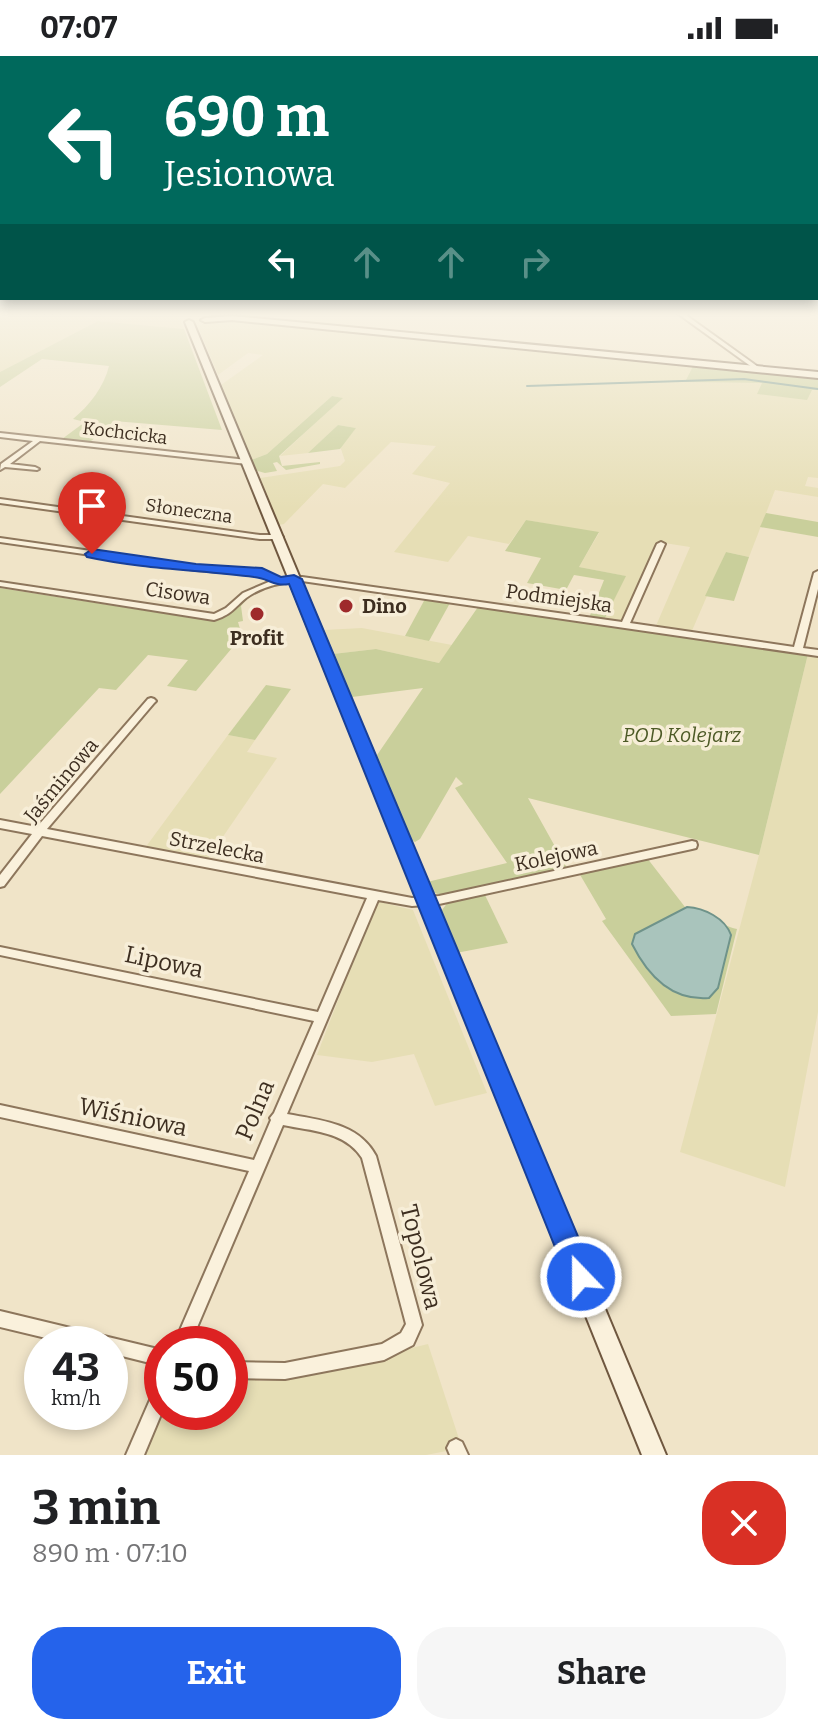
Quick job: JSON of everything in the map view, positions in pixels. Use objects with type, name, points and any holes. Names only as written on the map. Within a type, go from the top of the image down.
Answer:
[{"type":"main road","points":[[216,378],[279,537],[286,580],[427,902],[654,1455]]},
{"type":"street","name":"Kochcicka","points":[[0,435],[247,462]]},
{"type":"street","points":[[3,464],[39,439]]},
{"type":"street","points":[[3,464],[35,469]]},
{"type":"street","name":"Słoneczna","points":[[0,501],[260,537],[279,537]]},
{"type":"street","points":[[0,540],[196,568],[262,573],[286,580]]},
{"type":"street","points":[[625,625],[661,544]]},
{"type":"street","points":[[243,596],[262,573]]},
{"type":"street","points":[[798,650],[818,573]]},
{"type":"street","name":"Cisowa","points":[[0,584],[209,617],[228,612],[243,596],[286,580]]},
{"type":"street","name":"Podmiejska","points":[[286,580],[818,653]]},
{"type":"street","name":"Jaśminowa","points":[[0,883],[39,832],[151,701]]},
{"type":"street","name":"Strzelecka","points":[[0,824],[374,895],[427,902]]},
{"type":"street","name":"Kolejowa","points":[[427,902],[692,845]]},
{"type":"street","name":"Polna","points":[[190,1326],[374,895]]},
{"type":"street","name":"Lipowa","points":[[0,951],[320,1017]]},
{"type":"street","name":"Wiśniowa","points":[[0,1111],[257,1167]]},
{"type":"street","name":"Topolowa","points":[[248,1370],[285,1371],[384,1352],[407,1339],[414,1325],[394,1244],[362,1143],[348,1134],[277,1118]]},
{"type":"street","points":[[0,1319],[29,1326]]},
{"type":"street","points":[[135,1455],[146,1430]]},
{"type":"shaded area","points":[[230,378],[687,378],[685,382],[763,383],[758,393],[818,390],[818,478],[808,477],[805,486],[818,488],[818,497],[775,490],[749,557],[726,552],[691,633],[655,628],[690,547],[658,542],[622,623],[604,620],[625,576],[579,567],[599,533],[526,520],[509,544],[468,536],[448,562],[394,552],[450,483],[412,474],[436,446],[391,442],[345,488],[323,484],[284,524],[279,525],[260,478],[340,466],[345,461],[340,446],[356,428],[338,425],[308,453],[280,456],[342,398],[332,396],[267,454],[251,460],[221,385]]},
{"type":"shaded area","points":[[362,628],[452,645],[439,663],[376,649],[333,654],[324,630]]},
{"type":"shaded area","points":[[808,654],[818,655],[818,1012],[785,1187],[680,1152],[759,855]]},
{"type":"shaded area","points":[[228,735],[255,740],[247,752],[277,758],[207,860],[145,848]]},
{"type":"shaded area","points":[[376,901],[413,910],[487,1093],[435,1106],[414,1054],[372,1062],[317,1055]]},
{"type":"shaded area","points":[[428,1344],[462,1448],[426,1455],[145,1455],[155,1430],[248,1430],[248,1378],[281,1380]]},
{"type":"green space","points":[[0,378],[13,378],[0,387]]},
{"type":"green space","points":[[105,378],[203,378],[222,430],[114,421],[90,442],[62,439],[85,422],[73,419],[95,396]]},
{"type":"green space","points":[[687,378],[818,378],[818,390],[812,390],[807,400],[757,394],[762,383],[685,382]]},
{"type":"green space","points":[[332,396],[343,398],[279,456],[282,466],[320,464],[286,470],[277,462],[273,463],[277,471],[265,473],[254,470],[251,460],[267,454]]},
{"type":"green space","points":[[338,425],[356,428],[340,449],[308,453]]},
{"type":"green space","points":[[766,513],[818,522],[818,537],[760,527]]},
{"type":"green space","points":[[526,520],[599,532],[579,567],[626,576],[604,620],[589,618],[604,580],[574,575],[566,590],[527,583],[541,558],[505,551]]},
{"type":"green space","points":[[726,552],[749,557],[734,601],[705,596]]},
{"type":"green space","points":[[0,588],[206,620],[230,614],[248,598],[241,606],[243,621],[238,622],[242,636],[196,691],[167,686],[188,660],[148,655],[116,690],[99,688],[0,794]]},
{"type":"green space","points":[[425,599],[450,603],[429,641],[405,636]]},
{"type":"green space","name":"POD Kolejarz","points":[[478,607],[808,654],[759,855],[528,798],[567,868],[444,897],[431,891],[427,882],[507,863],[455,788],[463,784],[456,777],[420,839],[415,842],[408,838],[375,758],[423,688],[352,697],[333,654],[376,649],[439,663]]},
{"type":"green space","points":[[266,685],[291,689],[255,740],[228,735]]},
{"type":"green space","points":[[647,858],[687,907],[635,934],[638,948],[658,982],[681,995],[709,998],[718,920],[737,929],[716,1014],[671,1016],[602,921],[606,919],[579,873]]},
{"type":"green space","points":[[484,893],[508,943],[456,953],[439,914],[448,902]]},
{"type":"water","points":[[687,907],[713,915],[731,935],[718,988],[709,998],[684,995],[663,984],[646,966],[632,944],[635,934]]},
{"type":"waterway","points":[[527,386],[744,379],[818,389]]},
{"type":"place","name":"Dino","points":[[346,606]]},
{"type":"place","name":"Profit","points":[[257,614]]},
{"type":"route","points":[[92,554],[262,573],[279,582],[294,579],[581,1277]]}]
